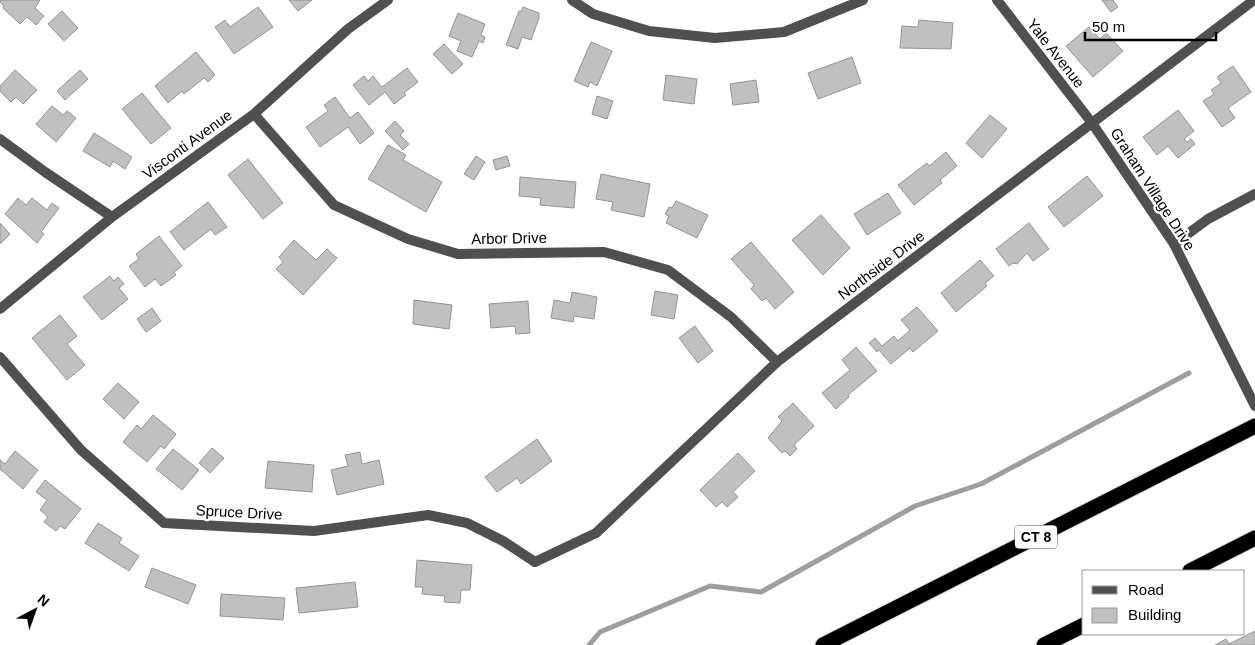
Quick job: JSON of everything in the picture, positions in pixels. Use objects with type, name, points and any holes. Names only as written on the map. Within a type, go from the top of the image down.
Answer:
[{"type":"highway","name":"CT 8","points":[[823,645],[1252,427]]},
{"type":"highway","points":[[1192,570],[1255,538]]},
{"type":"highway","points":[[1044,645],[1082,626]]},
{"type":"street","name":"Visconti Avenue","points":[[0,309],[112,217],[254,114],[348,29],[388,0]]},
{"type":"street","points":[[572,0],[593,14],[649,31],[715,38],[784,32],[863,0]]},
{"type":"street","name":"Yale Avenue","points":[[997,0],[1092,123]]},
{"type":"street","name":"Northside Drive","points":[[535,562],[596,533],[777,362],[1254,0]]},
{"type":"street","name":"Arbor Drive","points":[[254,114],[334,204],[408,239],[458,254],[604,252],[668,270],[731,317],[777,362]]},
{"type":"street","name":"Graham Village Drive","points":[[1092,123],[1174,244],[1255,406]]},
{"type":"street","points":[[0,139],[112,217]]},
{"type":"street","points":[[1174,244],[1208,219],[1255,194]]},
{"type":"street","name":"Spruce Drive","points":[[0,357],[81,450],[164,523],[314,531],[428,516],[467,523],[535,562]]},
{"type":"building","points":[[1,0],[40,0],[35,8],[44,16],[36,25],[27,17],[20,24],[3,8]]},
{"type":"building","points":[[289,0],[312,0],[298,11]]},
{"type":"building","points":[[1102,0],[1113,0],[1118,7],[1111,12]]},
{"type":"building","points":[[258,7],[273,27],[234,54],[215,27],[225,20],[230,27]]},
{"type":"building","points":[[523,7],[539,13],[539,18],[531,40],[522,37],[518,49],[506,45],[519,11],[521,12]]},
{"type":"building","points":[[62,11],[78,28],[64,41],[48,24]]},
{"type":"building","points":[[458,13],[485,24],[481,35],[485,37],[483,43],[479,41],[472,57],[457,51],[461,41],[449,36]]},
{"type":"building","points":[[919,20],[953,23],[951,49],[900,48],[902,26],[918,27]]},
{"type":"building","points":[[1089,27],[1100,39],[1106,33],[1123,51],[1093,77],[1066,46]]},
{"type":"building","points":[[591,42],[612,51],[597,86],[590,82],[588,87],[574,81]]},
{"type":"building","points":[[444,44],[463,64],[452,74],[433,54]]},
{"type":"building","points":[[196,52],[215,75],[208,82],[204,78],[184,94],[182,91],[168,103],[155,86]]},
{"type":"building","points":[[852,57],[861,83],[818,99],[808,73]]},
{"type":"building","points":[[1233,66],[1251,92],[1228,108],[1235,118],[1222,127],[1203,101],[1214,94],[1211,90],[1221,83],[1217,77]]},
{"type":"building","points":[[407,68],[418,82],[394,104],[385,92],[369,105],[353,85],[364,76],[368,81],[373,76],[382,87]]},
{"type":"building","points":[[15,70],[37,90],[23,104],[16,97],[11,102],[0,91],[0,86]]},
{"type":"building","points":[[80,70],[88,79],[65,100],[57,91]]},
{"type":"building","points":[[666,75],[697,79],[694,104],[663,100]]},
{"type":"building","points":[[756,80],[759,102],[733,105],[730,84]]},
{"type":"building","points":[[142,93],[171,128],[151,144],[122,109]]},
{"type":"building","points":[[597,96],[613,101],[607,119],[592,114]]},
{"type":"building","points":[[335,97],[350,118],[358,112],[374,133],[360,144],[348,127],[320,147],[306,127],[328,111],[324,105]]},
{"type":"building","points":[[52,106],[63,115],[67,111],[76,118],[56,142],[36,124]]},
{"type":"building","points":[[1178,110],[1194,131],[1184,139],[1187,142],[1191,139],[1195,144],[1178,158],[1168,146],[1157,155],[1143,137]]},
{"type":"building","points":[[990,115],[1007,129],[982,158],[966,143]]},
{"type":"building","points":[[395,121],[404,131],[400,135],[409,144],[403,150],[385,131]]},
{"type":"building","points":[[94,133],[132,157],[125,169],[113,161],[110,167],[83,151]]},
{"type":"building","points":[[388,145],[406,155],[403,160],[442,182],[426,212],[368,179]]},
{"type":"building","points":[[946,152],[957,166],[940,180],[942,183],[914,205],[898,185],[927,163],[929,166]]},
{"type":"building","points":[[476,156],[485,162],[474,180],[464,174]]},
{"type":"building","points":[[507,156],[510,166],[496,170],[493,160]]},
{"type":"building","points":[[248,159],[283,203],[263,219],[228,175]]},
{"type":"building","points":[[601,174],[650,184],[644,217],[611,210],[613,202],[596,199]]},
{"type":"building","points":[[1087,176],[1103,196],[1064,227],[1048,207]]},
{"type":"building","points":[[520,177],[576,182],[574,208],[540,205],[541,198],[519,196]]},
{"type":"building","points":[[888,193],[901,213],[867,235],[854,214]]},
{"type":"building","points":[[18,198],[26,205],[32,198],[47,210],[52,203],[59,208],[41,232],[44,234],[37,243],[5,214]]},
{"type":"building","points":[[676,201],[708,215],[697,238],[666,223],[669,216],[665,214]]},
{"type":"building","points":[[208,202],[227,227],[215,235],[211,229],[184,250],[170,232]]},
{"type":"building","points":[[821,215],[850,248],[823,275],[792,240]]},
{"type":"building","points":[[0,223],[10,234],[0,244]]},
{"type":"building","points":[[1029,223],[1049,249],[1033,261],[1027,253],[1017,264],[1013,263],[1009,266],[996,249]]},
{"type":"building","points":[[159,236],[182,266],[174,272],[176,275],[161,286],[155,279],[145,287],[129,266],[139,259],[136,254]]},
{"type":"building","points":[[294,240],[316,260],[327,249],[337,258],[303,295],[276,269],[283,262],[279,257]]},
{"type":"building","points":[[751,242],[794,292],[775,309],[766,298],[762,301],[751,289],[754,285],[731,259]]},
{"type":"building","points":[[980,260],[994,276],[985,283],[987,286],[956,312],[941,293]]},
{"type":"building","points":[[110,276],[114,281],[118,277],[124,284],[119,288],[128,299],[102,320],[83,297]]},
{"type":"building","points":[[655,291],[678,295],[674,319],[651,315]]},
{"type":"building","points":[[572,292],[597,297],[594,319],[574,316],[573,322],[551,318],[554,300],[570,303]]},
{"type":"building","points":[[414,300],[452,305],[449,329],[413,324]]},
{"type":"building","points":[[528,301],[530,333],[516,334],[515,326],[491,328],[489,304]]},
{"type":"building","points":[[917,307],[938,331],[913,352],[910,348],[891,364],[879,350],[877,352],[869,343],[875,338],[882,346],[894,336],[898,341],[910,330],[901,320]]},
{"type":"building","points":[[152,308],[161,321],[146,332],[137,319]]},
{"type":"building","points":[[60,315],[77,336],[67,344],[85,365],[67,380],[32,338]]},
{"type":"building","points":[[695,326],[713,351],[698,363],[679,338]]},
{"type":"building","points":[[856,347],[877,371],[848,395],[849,397],[836,409],[822,393],[850,370],[842,360]]},
{"type":"building","points":[[118,383],[139,402],[124,419],[103,399]]},
{"type":"building","points":[[793,403],[814,426],[794,445],[797,449],[790,456],[785,451],[782,453],[768,438],[782,421],[778,417]]},
{"type":"building","points":[[153,415],[176,434],[164,449],[161,446],[147,462],[123,442],[137,425],[141,429]]},
{"type":"building","points":[[537,439],[552,461],[521,484],[517,478],[497,492],[485,477]]},
{"type":"building","points":[[212,448],[224,458],[210,473],[199,463]]},
{"type":"building","points":[[173,449],[199,470],[182,490],[156,469]]},
{"type":"building","points":[[15,451],[38,470],[23,489],[0,469],[0,460],[5,464]]},
{"type":"building","points":[[360,452],[362,464],[379,460],[384,484],[337,495],[331,470],[348,466],[345,455]]},
{"type":"building","points":[[738,453],[755,471],[733,492],[738,497],[727,507],[722,502],[716,507],[700,490]]},
{"type":"building","points":[[268,461],[314,465],[312,492],[265,488]]},
{"type":"building","points":[[45,480],[81,509],[65,529],[60,526],[56,531],[44,522],[48,517],[40,510],[47,500],[36,492]]},
{"type":"building","points":[[98,523],[122,538],[119,543],[139,556],[129,571],[85,543]]},
{"type":"building","points":[[417,560],[472,565],[470,590],[461,590],[460,603],[444,602],[445,596],[422,594],[423,587],[415,587]]},
{"type":"building","points":[[152,568],[196,585],[188,604],[145,587]]},
{"type":"building","points":[[355,582],[358,607],[299,613],[296,588]]},
{"type":"building","points":[[221,594],[285,598],[283,620],[220,616]]},
{"type":"building","points":[[1255,631],[1255,645],[1215,645],[1226,639],[1229,644]]},
{"type":"waterway","points":[[589,645],[600,632],[710,586],[761,592],[915,506],[981,484],[1189,373]]}]
